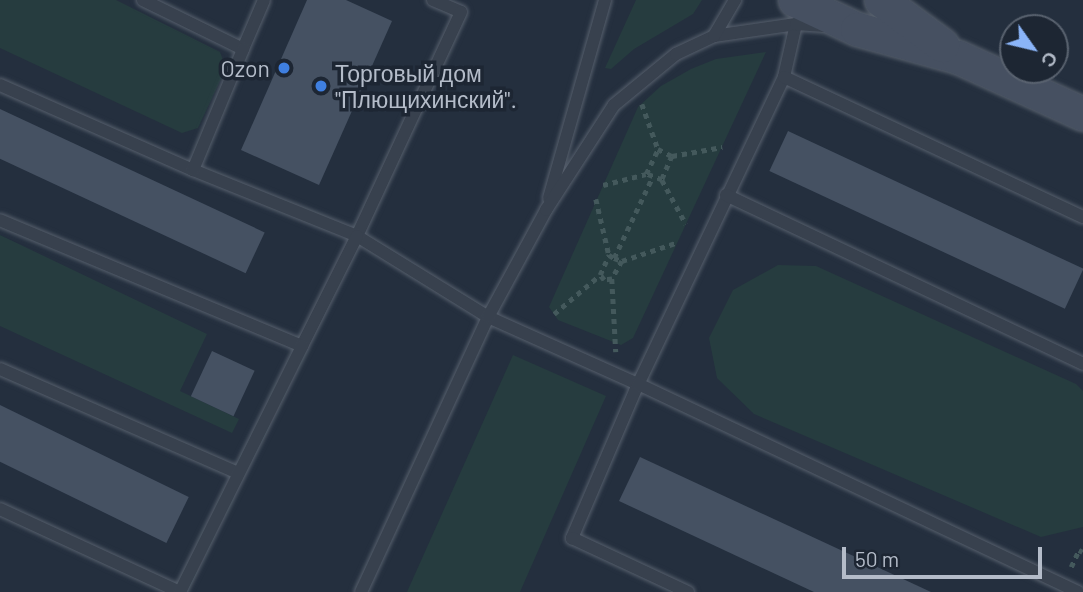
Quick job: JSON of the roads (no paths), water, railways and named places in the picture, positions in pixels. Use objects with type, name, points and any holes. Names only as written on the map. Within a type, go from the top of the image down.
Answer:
[{"type":"street","points":[[881,0],[958,57]]},
{"type":"street","points":[[796,12],[958,57],[1083,114]]},
{"type":"lane","points":[[143,0],[243,50]]},
{"type":"lane","points":[[193,170],[264,0]]},
{"type":"lane","points":[[0,509],[180,592],[356,236],[464,6],[433,0]]},
{"type":"lane","points":[[546,210],[605,0]]},
{"type":"lane","points":[[715,36],[735,0]]},
{"type":"lane","points":[[361,592],[488,317],[546,210],[614,105],[676,54],[715,36],[796,12],[784,77],[638,384],[572,538],[688,592]]},
{"type":"lane","points":[[784,77],[1083,217]]},
{"type":"lane","points":[[0,85],[193,170],[356,236],[488,317],[638,384],[1077,592]]},
{"type":"lane","points":[[726,195],[1083,364]]},
{"type":"lane","points":[[0,220],[302,346]]},
{"type":"lane","points":[[0,369],[238,473]]},
{"type":"place","name":"Ozon","points":[[284,68]]},
{"type":"place","name":"Торговый дом \"Плющихинский\".","points":[[321,86]]}]
